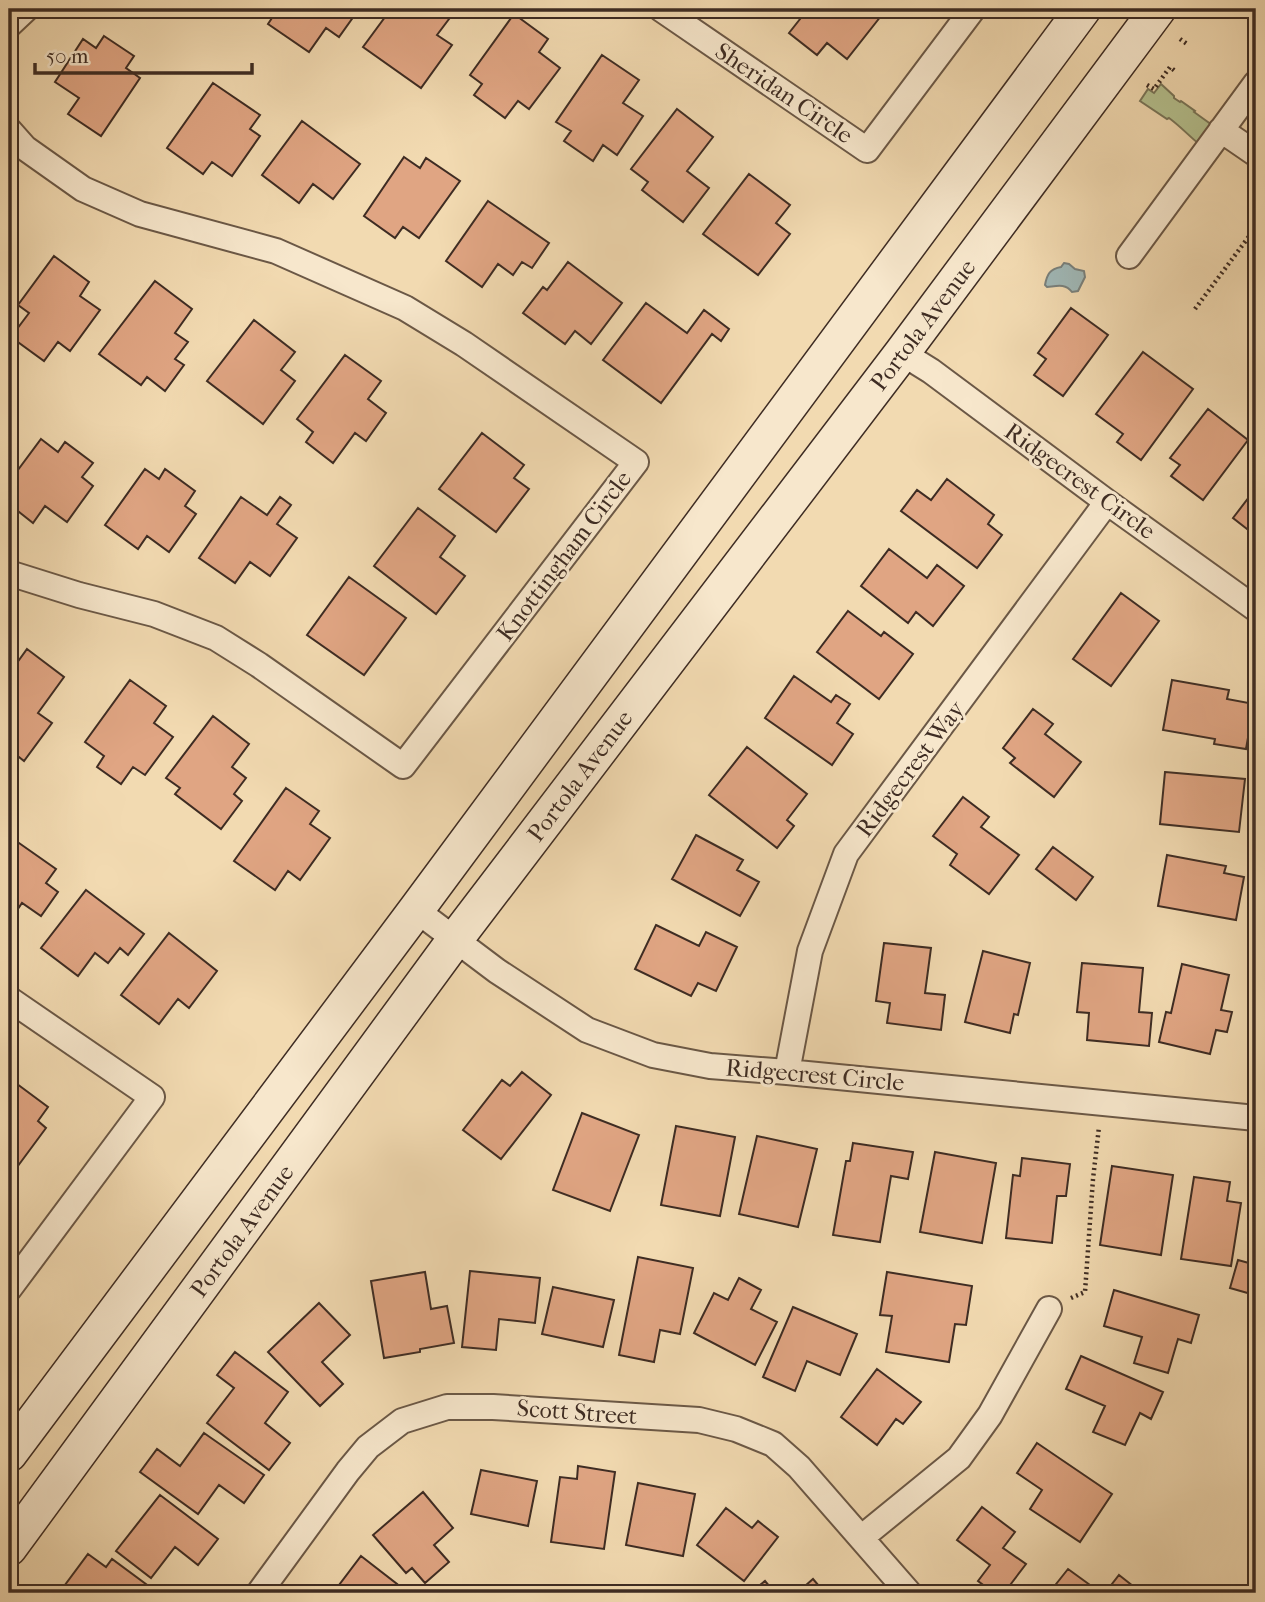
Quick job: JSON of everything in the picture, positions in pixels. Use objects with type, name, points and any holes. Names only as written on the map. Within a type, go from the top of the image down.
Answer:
[{"type":"main road","points":[[9,1454],[416,911],[1083,9]]},
{"type":"main road","name":"Portola Avenue","points":[[9,1548],[454,940],[902,354],[1158,9]]},
{"type":"street","points":[[9,25],[26,9]]},
{"type":"street","name":"Sheridan Circle","points":[[660,9],[867,149],[973,9]]},
{"type":"street","points":[[1129,256],[1256,83]]},
{"type":"street","name":"Knottingham Circle","points":[[9,130],[25,149],[83,189],[140,214],[276,251],[405,308],[464,344],[636,462],[403,766],[216,638],[154,614],[79,595],[9,573]]},
{"type":"street","points":[[1221,130],[1256,154]]},
{"type":"street","name":"Ridgecrest Circle","points":[[902,354],[931,371],[1256,609]]},
{"type":"street","name":"Ridgecrest Way","points":[[786,1072],[810,951],[846,854],[1108,502]]},
{"type":"street","name":"Ridgecrest Circle","points":[[416,911],[497,971],[587,1030],[653,1055],[710,1066],[1256,1118]]},
{"type":"street","points":[[9,999],[152,1097],[9,1289]]},
{"type":"street","points":[[861,1538],[959,1458],[990,1415],[1049,1309]]},
{"type":"street","name":"Scott Street","points":[[259,1593],[368,1447],[402,1421],[447,1407],[493,1407],[699,1420],[736,1429],[773,1444],[799,1467],[909,1593]]},
{"type":"path","points":[[1180,39],[1187,44]]},
{"type":"path","points":[[1147,85],[1154,89],[1170,67],[1175,71]]},
{"type":"path","points":[[1195,309],[1256,227]]},
{"type":"path","points":[[1049,1309],[1085,1292],[1093,1179],[1102,1102]]},
{"type":"green space","points":[[1161,84],[1174,98],[1212,125],[1199,144],[1169,118],[1140,101],[1148,89],[1154,93]]},
{"type":"water","points":[[1064,263],[1084,271],[1085,277],[1078,291],[1072,292],[1064,286],[1045,285],[1050,273]]},
{"type":"building","points":[[278,9],[359,9],[339,37],[326,28],[309,52],[268,24]]},
{"type":"building","points":[[391,9],[443,9],[452,15],[437,35],[452,45],[421,88],[363,47]]},
{"type":"building","points":[[808,9],[872,9],[881,16],[847,59],[827,43],[817,55],[789,33]]},
{"type":"building","points":[[514,14],[548,39],[539,52],[560,68],[529,109],[518,101],[505,118],[474,95],[482,84],[470,75]]},
{"type":"building","points":[[104,36],[134,56],[126,68],[140,78],[101,136],[68,114],[79,98],[55,82],[83,39],[96,48]]},
{"type":"building","points":[[602,55],[639,80],[623,103],[643,116],[617,155],[603,145],[593,161],[564,141],[571,131],[556,122]]},
{"type":"building","points":[[213,83],[260,115],[250,129],[260,136],[232,176],[212,162],[203,174],[167,148]]},
{"type":"building","points":[[677,109],[713,137],[687,171],[709,188],[683,222],[642,190],[648,182],[631,169]]},
{"type":"building","points":[[302,121],[360,164],[333,199],[313,184],[299,203],[262,175]]},
{"type":"building","points":[[404,157],[420,168],[426,158],[460,181],[419,238],[403,227],[395,238],[364,216]]},
{"type":"building","points":[[749,174],[790,205],[776,223],[790,234],[758,275],[703,234]]},
{"type":"building","points":[[488,201],[549,243],[532,268],[522,262],[513,275],[498,264],[482,287],[446,261]]},
{"type":"building","points":[[54,256],[89,282],[80,296],[100,310],[70,351],[58,342],[44,361],[11,337],[29,313],[18,305]]},
{"type":"building","points":[[568,262],[622,303],[591,344],[575,331],[565,344],[523,313],[543,287],[547,290]]},
{"type":"building","points":[[155,281],[192,309],[175,333],[188,342],[175,359],[184,365],[165,391],[147,377],[141,385],[99,354]]},
{"type":"building","points":[[646,303],[687,333],[704,310],[729,329],[721,341],[712,334],[661,403],[603,360]]},
{"type":"building","points":[[1071,308],[1108,335],[1063,396],[1034,375],[1046,359],[1038,353]]},
{"type":"building","points":[[254,320],[295,352],[281,370],[295,381],[263,424],[207,381]]},
{"type":"building","points":[[1143,352],[1193,389],[1141,460],[1117,442],[1123,434],[1096,414]]},
{"type":"building","points":[[345,355],[381,381],[368,399],[386,413],[366,441],[355,433],[333,463],[306,442],[313,432],[297,419]]},
{"type":"building","points":[[1208,409],[1248,440],[1203,500],[1171,476],[1180,465],[1170,458]]},
{"type":"building","points":[[482,433],[524,465],[514,478],[529,489],[496,532],[439,489]]},
{"type":"building","points":[[41,439],[58,452],[65,442],[93,463],[82,477],[93,486],[67,522],[45,506],[33,523],[9,504],[9,482]]},
{"type":"building","points":[[145,469],[159,479],[165,469],[195,491],[185,506],[196,514],[169,552],[147,536],[138,549],[105,525]]},
{"type":"building","points":[[947,479],[994,515],[988,524],[1002,535],[977,568],[901,511],[917,490],[931,500]]},
{"type":"building","points":[[1256,488],[1256,536],[1233,518]]},
{"type":"building","points":[[241,497],[267,515],[280,497],[291,505],[277,524],[297,538],[270,576],[250,562],[235,583],[199,558]]},
{"type":"building","points":[[418,508],[455,536],[440,557],[465,576],[436,614],[374,566]]},
{"type":"building","points":[[889,549],[927,578],[937,565],[964,586],[933,626],[916,612],[908,623],[861,586]]},
{"type":"building","points":[[349,577],[406,618],[364,675],[307,635]]},
{"type":"building","points":[[1121,593],[1159,621],[1111,686],[1073,659]]},
{"type":"building","points":[[848,611],[881,636],[884,632],[913,654],[879,699],[817,652]]},
{"type":"building","points":[[27,649],[64,677],[38,713],[52,723],[24,761],[9,749],[9,674]]},
{"type":"building","points":[[794,676],[831,702],[836,695],[850,704],[837,723],[853,734],[832,765],[765,718]]},
{"type":"building","points":[[130,680],[166,706],[154,723],[173,737],[145,775],[133,767],[121,784],[97,767],[104,756],[85,742]]},
{"type":"building","points":[[1172,680],[1229,690],[1227,699],[1254,704],[1246,749],[1214,744],[1215,739],[1163,730]]},
{"type":"building","points":[[1033,709],[1053,724],[1045,734],[1081,762],[1054,797],[1010,763],[1015,758],[1003,748]]},
{"type":"building","points":[[213,716],[249,744],[232,767],[246,778],[234,794],[242,801],[221,829],[175,794],[180,788],[166,778]]},
{"type":"building","points":[[747,747],[807,794],[787,820],[794,826],[777,848],[709,795]]},
{"type":"building","points":[[1165,772],[1245,779],[1239,832],[1160,824]]},
{"type":"building","points":[[286,788],[319,811],[310,824],[330,838],[300,880],[288,871],[275,890],[234,861]]},
{"type":"building","points":[[963,797],[989,817],[981,827],[1019,855],[989,894],[950,865],[957,854],[933,836]]},
{"type":"building","points":[[696,835],[743,860],[737,870],[759,882],[740,916],[672,879]]},
{"type":"building","points":[[9,836],[56,869],[46,883],[58,892],[41,916],[22,903],[9,922]]},
{"type":"building","points":[[1053,847],[1093,877],[1076,900],[1036,869]]},
{"type":"building","points":[[1167,855],[1226,866],[1224,873],[1244,877],[1236,920],[1158,906]]},
{"type":"building","points":[[86,890],[144,934],[128,955],[120,948],[108,963],[95,953],[78,976],[41,948]]},
{"type":"building","points":[[656,925],[699,946],[706,932],[737,947],[716,991],[698,983],[691,996],[635,969]]},
{"type":"building","points":[[169,933],[217,971],[189,1008],[178,999],[159,1024],[121,995]]},
{"type":"building","points":[[884,943],[931,948],[925,993],[945,995],[941,1030],[887,1023],[890,1003],[876,1001]]},
{"type":"building","points":[[983,951],[1030,963],[1018,1015],[1014,1014],[1010,1033],[965,1022]]},
{"type":"building","points":[[1082,963],[1143,968],[1139,1012],[1152,1013],[1149,1046],[1087,1040],[1089,1013],[1077,1012]]},
{"type":"building","points":[[1182,964],[1229,975],[1221,1010],[1232,1012],[1227,1032],[1216,1030],[1210,1054],[1159,1042],[1166,1012],[1171,1013]]},
{"type":"building","points":[[522,1072],[551,1095],[501,1159],[463,1130],[502,1080],[510,1086]]},
{"type":"building","points":[[9,1078],[48,1107],[38,1121],[46,1128],[9,1178]]},
{"type":"building","points":[[582,1113],[639,1135],[610,1211],[553,1190]]},
{"type":"building","points":[[676,1126],[735,1137],[720,1216],[661,1205]]},
{"type":"building","points":[[757,1136],[817,1149],[798,1227],[739,1214]]},
{"type":"building","points":[[853,1143],[913,1152],[908,1179],[891,1176],[880,1242],[833,1235],[846,1161],[850,1161]]},
{"type":"building","points":[[935,1152],[996,1163],[982,1243],[920,1232]]},
{"type":"building","points":[[1022,1158],[1070,1164],[1066,1196],[1057,1196],[1052,1243],[1006,1238],[1013,1175],[1020,1176]]},
{"type":"building","points":[[1112,1166],[1173,1175],[1161,1255],[1100,1245]]},
{"type":"building","points":[[1194,1177],[1230,1182],[1227,1201],[1241,1203],[1231,1266],[1181,1259]]},
{"type":"building","points":[[638,1257],[693,1268],[680,1334],[660,1330],[654,1362],[619,1355]]},
{"type":"building","points":[[1238,1260],[1256,1265],[1251,1294],[1230,1288]]},
{"type":"building","points":[[470,1271],[540,1278],[535,1323],[499,1319],[496,1350],[462,1347]]},
{"type":"building","points":[[425,1272],[431,1309],[447,1306],[454,1343],[384,1358],[371,1281]]},
{"type":"building","points":[[887,1272],[972,1286],[966,1325],[955,1324],[949,1362],[886,1352],[892,1316],[880,1315]]},
{"type":"building","points":[[739,1278],[761,1290],[751,1309],[777,1322],[755,1365],[694,1333],[714,1293],[728,1300]]},
{"type":"building","points":[[553,1287],[614,1300],[603,1347],[542,1334]]},
{"type":"building","points":[[1114,1290],[1199,1315],[1191,1343],[1178,1339],[1168,1373],[1134,1363],[1142,1337],[1104,1326]]},
{"type":"building","points":[[319,1303],[350,1335],[322,1362],[343,1384],[320,1406],[268,1352]]},
{"type":"building","points":[[793,1307],[857,1334],[840,1375],[807,1361],[795,1391],[763,1377]]},
{"type":"building","points":[[235,1352],[288,1392],[265,1423],[290,1443],[269,1470],[207,1423],[234,1388],[217,1375]]},
{"type":"building","points":[[1081,1356],[1163,1392],[1151,1419],[1140,1413],[1125,1445],[1093,1432],[1105,1406],[1066,1389]]},
{"type":"building","points":[[877,1369],[921,1402],[903,1424],[896,1419],[877,1445],[841,1417]]},
{"type":"building","points":[[204,1433],[264,1475],[244,1503],[219,1485],[198,1514],[140,1472],[157,1449],[180,1466]]},
{"type":"building","points":[[1037,1443],[1112,1494],[1080,1542],[1030,1509],[1042,1490],[1017,1473]]},
{"type":"building","points":[[578,1466],[615,1472],[604,1549],[551,1542],[560,1477],[577,1479]]},
{"type":"building","points":[[481,1470],[537,1481],[528,1526],[471,1514]]},
{"type":"building","points":[[638,1483],[695,1494],[683,1556],[626,1545]]},
{"type":"building","points":[[423,1492],[453,1528],[434,1545],[449,1562],[425,1583],[412,1568],[406,1573],[373,1535]]},
{"type":"building","points":[[160,1495],[218,1539],[198,1565],[175,1547],[151,1578],[116,1551]]},
{"type":"building","points":[[982,1507],[1015,1532],[1003,1548],[1026,1564],[1004,1593],[994,1593],[978,1581],[990,1565],[957,1540]]},
{"type":"building","points":[[726,1508],[752,1528],[758,1521],[778,1537],[744,1581],[697,1545]]},
{"type":"building","points":[[88,1554],[106,1567],[112,1559],[158,1593],[59,1593]]},
{"type":"building","points":[[361,1556],[397,1584],[389,1593],[333,1593]]},
{"type":"building","points":[[1068,1569],[1101,1593],[1049,1593]]},
{"type":"building","points":[[1119,1575],[1138,1590],[1136,1593],[1105,1593]]},
{"type":"building","points":[[813,1579],[825,1593],[797,1593]]},
{"type":"building","points":[[765,1581],[775,1593],[750,1593]]}]
